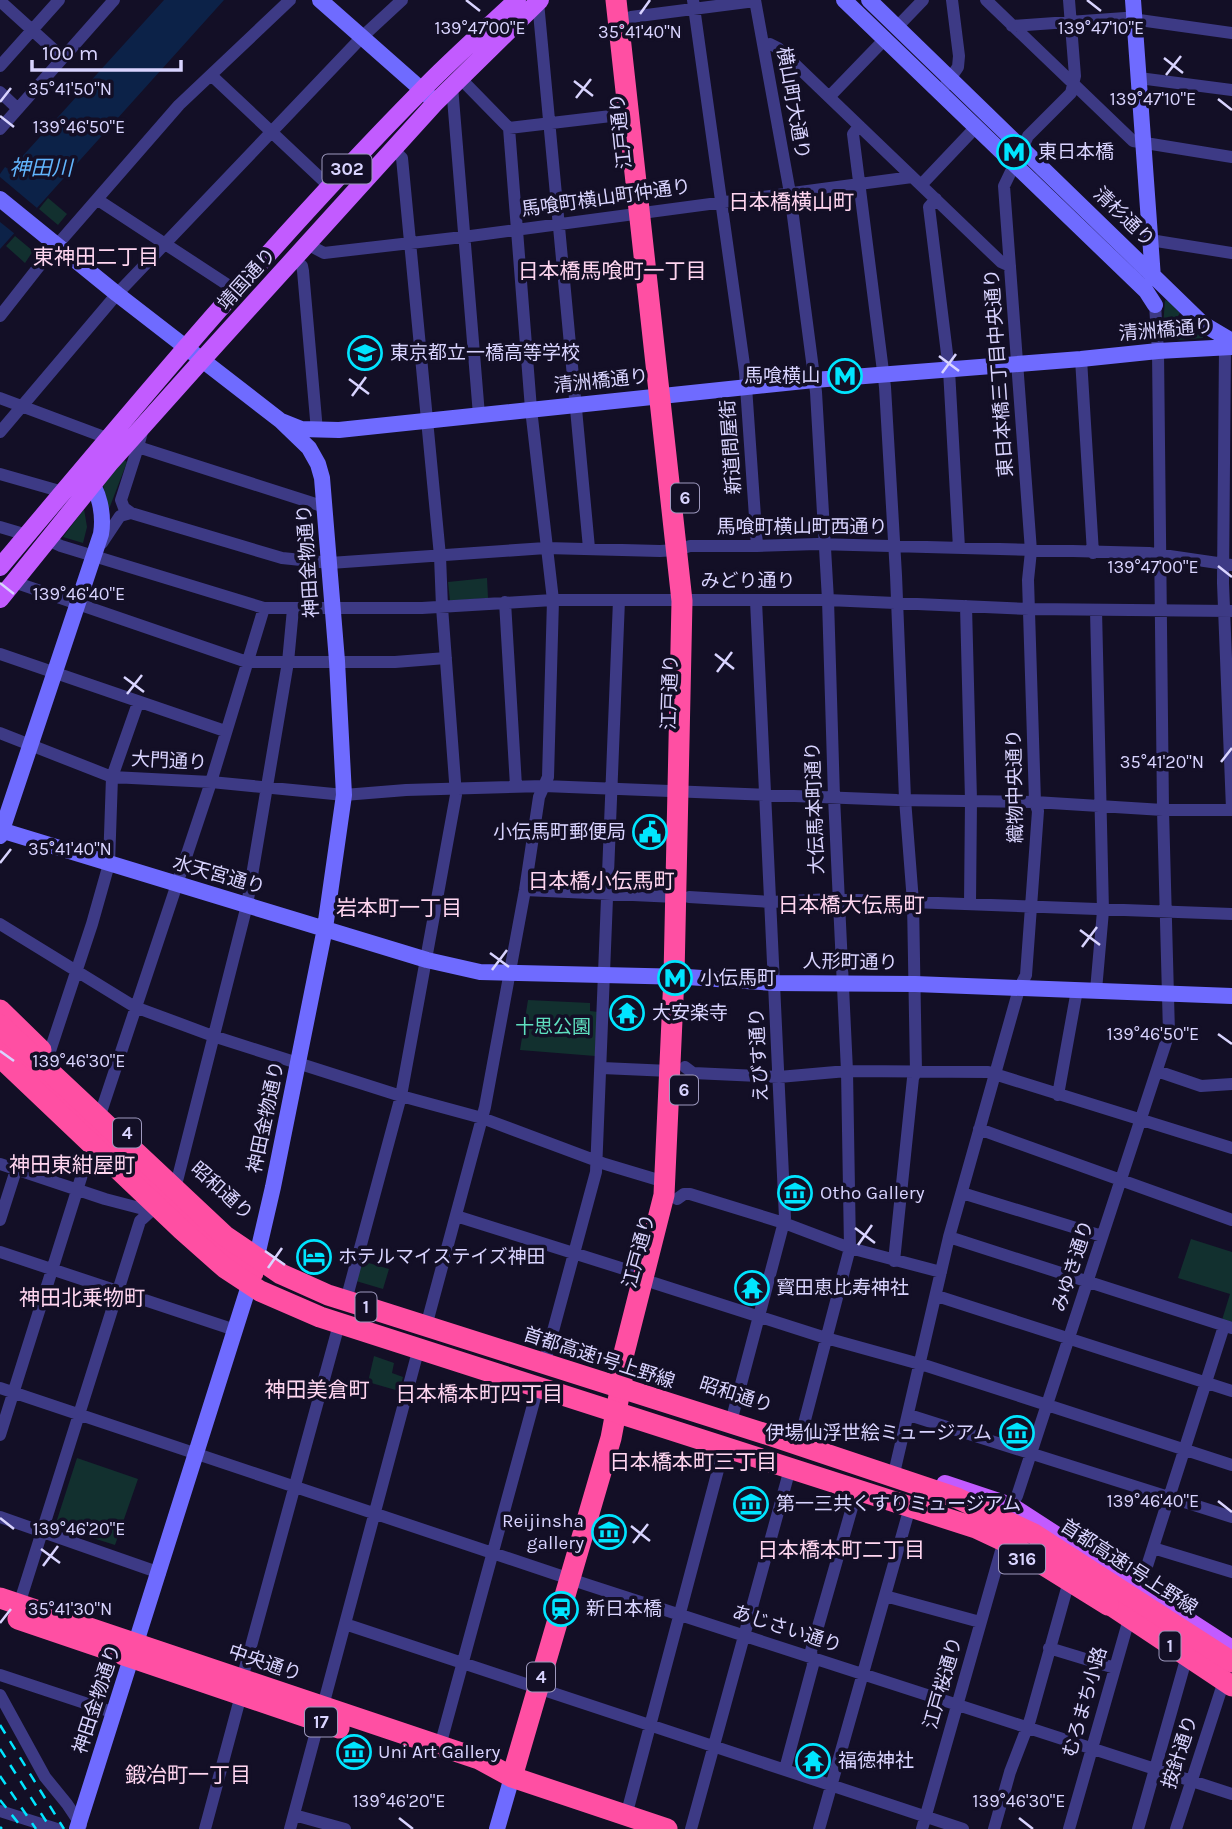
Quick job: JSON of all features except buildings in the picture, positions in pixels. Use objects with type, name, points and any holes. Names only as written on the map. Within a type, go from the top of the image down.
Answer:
[{"type":"highway","name":"江戸通り","points":[[615,0],[628,114],[646,211]]},
{"type":"highway","name":"江戸通り","points":[[512,1777],[615,1421],[622,1380],[632,1364],[649,1279],[670,1197],[678,1069],[689,601],[646,211],[630,9]]},
{"type":"highway","name":"昭和通り","points":[[0,1010],[195,1198],[253,1273],[268,1303],[615,1421]]},
{"type":"highway","name":"首都高速1号上野線","points":[[0,1025],[225,1236],[266,1266],[300,1283],[363,1306],[791,1442],[957,1498],[1045,1540],[1232,1661]]},
{"type":"highway","points":[[0,1043],[93,1135],[151,1184],[167,1207],[184,1241]]},
{"type":"highway","name":"1","points":[[0,1057],[206,1251],[243,1281],[278,1300],[320,1317],[976,1528],[1111,1600],[1230,1685]]},
{"type":"highway","name":"昭和通り","points":[[0,1067],[93,1135],[151,1211],[224,1277],[253,1273],[301,1276],[395,1309],[426,1327],[622,1380]]},
{"type":"highway","points":[[134,1152],[198,1227],[252,1270],[295,1293],[426,1327],[450,1342]]},
{"type":"highway","points":[[373,1340],[447,1349],[583,1389],[450,1342],[395,1309]]},
{"type":"highway","points":[[551,1359],[603,1394],[612,1408],[615,1421]]},
{"type":"highway","points":[[622,1380],[634,1405],[667,1437]]},
{"type":"highway","points":[[855,1497],[656,1412],[797,1454],[866,1460]]},
{"type":"highway","points":[[791,1469],[839,1475],[969,1516],[1012,1533],[1111,1600]]},
{"type":"highway","points":[[1056,1534],[1075,1562],[1111,1600]]},
{"type":"highway","name":"中央通り","points":[[8,1608],[320,1714],[483,1776],[512,1777]]},
{"type":"highway","name":"中央通り","points":[[320,1714],[440,1746],[487,1762],[512,1777],[667,1829]]},
{"type":"main road","name":"靖国通り","points":[[0,599],[48,540],[87,478],[107,438],[330,187],[422,90],[517,0]]},
{"type":"main road","name":"靖国通り","points":[[0,567],[63,492],[87,478],[143,426],[436,102],[539,1]]},
{"type":"main road","name":"昭和通り","points":[[622,1380],[732,1418],[1011,1506],[1232,1648]]},
{"type":"main road","name":"昭和通り","points":[[615,1421],[722,1455],[791,1469]]},
{"type":"main road","name":"316","points":[[855,1497],[972,1534],[1003,1547],[1185,1663],[1230,1685]]},
{"type":"street","points":[[0,66],[59,0]]},
{"type":"street","points":[[0,316],[44,260],[179,105],[290,0]]},
{"type":"street","points":[[320,0],[436,102]]},
{"type":"street","points":[[0,432],[117,293],[270,131],[402,0]]},
{"type":"street","name":"清杉通り","points":[[844,0],[1146,292],[1155,305]]},
{"type":"street","name":"清杉通り","points":[[869,0],[1203,324],[1230,345]]},
{"type":"street","points":[[897,27],[923,0]]},
{"type":"street","points":[[941,93],[958,67],[952,0]]},
{"type":"street","points":[[986,0],[1133,141],[1232,157]]},
{"type":"street","points":[[1069,0],[1073,84]]},
{"type":"street","points":[[1133,0],[1155,305]]},
{"type":"street","points":[[0,1],[63,58]]},
{"type":"street","points":[[539,1],[589,548]]},
{"type":"street","points":[[630,9],[755,1]]},
{"type":"street","name":"横山町大通り","points":[[755,1],[790,193],[814,380]]},
{"type":"street","points":[[0,129],[63,58],[107,2]]},
{"type":"street","name":"新道問屋街","points":[[693,5],[746,387],[757,547]]},
{"type":"street","points":[[1012,26],[1125,18],[1232,33]]},
{"type":"street","points":[[829,97],[885,39]]},
{"type":"street","points":[[764,46],[770,44],[778,48],[1001,262],[1010,266]]},
{"type":"street","points":[[211,75],[330,187]]},
{"type":"street","points":[[1139,78],[1232,90]]},
{"type":"street","points":[[426,1327],[482,1118],[525,890],[539,797],[548,777],[553,600],[531,409],[509,128],[456,82]]},
{"type":"street","points":[[456,82],[463,237],[479,415]]},
{"type":"street","name":"東日本橋三丁目中央通り","points":[[1028,580],[1031,551],[1004,186],[1028,136],[1071,93],[1073,84]]},
{"type":"street","points":[[0,92],[18,109]]},
{"type":"street","points":[[509,128],[628,114]]},
{"type":"street","points":[[859,126],[853,134],[883,374],[898,603],[905,799],[913,902],[916,1073],[913,1078],[894,1261]]},
{"type":"street","points":[[916,181],[976,127]]},
{"type":"street","points":[[348,1293],[401,1096],[456,788],[429,421],[402,158],[393,149]]},
{"type":"street","name":"馬喰町横山町仲通り","points":[[307,244],[324,253],[859,184],[916,181]]},
{"type":"street","name":"清洲橋通り","points":[[0,199],[281,421],[301,429],[317,431],[814,380],[1018,365],[1230,345]]},
{"type":"street","points":[[936,199],[929,207],[949,370],[959,548]]},
{"type":"street","points":[[98,200],[237,291]]},
{"type":"street","points":[[1150,240],[1232,253]]},
{"type":"street","points":[[293,258],[302,266],[303,271],[317,431]]},
{"type":"street","name":"みゆき通り","points":[[1003,1547],[1011,1506],[1017,1496],[1169,1033],[1163,810],[1158,351],[1155,305]]},
{"type":"street","points":[[1230,345],[1228,565],[1232,810]]},
{"type":"street","points":[[1081,359],[1093,553]]},
{"type":"street","name":"大伝馬本町通り","points":[[800,1439],[850,1248],[847,1071],[838,900],[828,600],[814,380]]},
{"type":"street","points":[[0,398],[107,438]]},
{"type":"street","name":"神田金物通り","points":[[81,1823],[253,1273],[326,928],[344,795],[326,506],[322,478],[313,454],[281,421]]},
{"type":"street","points":[[131,513],[124,508],[121,500],[143,426]]},
{"type":"street","points":[[138,447],[326,506]]},
{"type":"street","points":[[0,474],[63,492]]},
{"type":"street","points":[[1,832],[6,799],[31,746],[102,526],[87,478]]},
{"type":"street","points":[[94,555],[120,516],[131,513]]},
{"type":"street","name":"馬喰町横山町西通り","points":[[131,513],[282,558],[330,563],[546,548],[824,545],[1161,555],[1228,565]]},
{"type":"street","points":[[0,527],[27,536]]},
{"type":"street","name":"みどり通り","points":[[48,540],[264,608],[442,607],[553,600],[828,600],[1029,609],[1229,611]]},
{"type":"street","name":"織物中央通り","points":[[895,1469],[949,1237],[1018,989],[1027,975],[1038,810],[1035,802],[1028,580]]},
{"type":"street","points":[[14,582],[247,662],[395,662],[446,658]]},
{"type":"street","points":[[551,1359],[596,1172],[619,600]]},
{"type":"street","name":"えびす通り","points":[[732,1418],[784,1223],[756,601]]},
{"type":"street","points":[[505,602],[516,786]]},
{"type":"street","points":[[966,606],[971,800],[970,904]]},
{"type":"street","points":[[102,1109],[211,782],[264,608]]},
{"type":"street","points":[[177,1181],[247,905],[288,662],[293,609]]},
{"type":"street","points":[[1096,610],[1103,911],[1096,990]]},
{"type":"street","points":[[0,654],[225,732]]},
{"type":"street","points":[[48,1057],[109,864],[113,777],[138,703]]},
{"type":"street","name":"大門通り","points":[[0,733],[113,777],[211,782],[344,795],[406,790],[544,786],[1035,802],[1100,808],[1232,810]]},
{"type":"street","name":"水天宮通り","points":[[1,832],[427,960]]},
{"type":"street","points":[[525,890],[771,902],[838,900],[1232,914]]},
{"type":"street","points":[[0,924],[135,1007],[213,1036],[401,1096],[482,1118],[605,1164],[655,1178],[670,1197],[690,1194],[784,1223],[850,1248],[941,1272]]},
{"type":"street","name":"人形町通り","points":[[427,960],[480,972],[1232,996]]},
{"type":"street","points":[[1058,1095],[1077,990]]},
{"type":"street","points":[[602,1068],[678,1069],[693,1073],[779,1077],[847,1071],[995,1073],[1232,1148]]},
{"type":"street","points":[[1157,1071],[1202,1086],[1232,1084]]},
{"type":"street","points":[[979,1129],[1232,1220]]},
{"type":"street","points":[[0,1435],[93,1135]]},
{"type":"street","points":[[0,1164],[151,1211]]},
{"type":"street","points":[[0,1220],[16,1170]]},
{"type":"street","points":[[962,1192],[1102,1236]]},
{"type":"street","points":[[8,1608],[42,1532],[140,1221],[151,1211]]},
{"type":"street","points":[[456,1216],[576,1252],[826,1338],[920,1364],[1232,1465]]},
{"type":"street","points":[[949,1237],[1228,1327],[1206,1383],[1140,1588]]},
{"type":"street","points":[[0,1252],[235,1330]]},
{"type":"street","points":[[937,1296],[1232,1391]]},
{"type":"street","points":[[205,1829],[338,1328]]},
{"type":"street","points":[[290,1829],[416,1355]]},
{"type":"street","name":"あじさい通り","points":[[0,1388],[331,1500],[1232,1794]]},
{"type":"street","points":[[440,1746],[536,1394]]},
{"type":"street","points":[[909,1415],[1232,1517]]},
{"type":"street","points":[[626,1816],[722,1455]]},
{"type":"street","points":[[691,1829],[791,1469]]},
{"type":"street","points":[[785,1769],[813,1665],[811,1651],[855,1497]]},
{"type":"street","points":[[819,1829],[908,1514]]},
{"type":"street","points":[[0,1517],[160,1573]]},
{"type":"street","name":"江戸桜通り","points":[[923,1823],[1003,1547]]},
{"type":"street","points":[[1153,1548],[1232,1572]]},
{"type":"street","points":[[994,1829],[1010,1772],[1030,1720],[1067,1588]]},
{"type":"street","points":[[885,1596],[980,1622]]},
{"type":"street","points":[[345,1624],[785,1769],[923,1823],[963,1829]]},
{"type":"street","name":"むろまち小路","points":[[1069,1829],[1127,1626]]},
{"type":"street","points":[[1049,1648],[1115,1668]]},
{"type":"street","points":[[1138,1829],[1185,1663]]},
{"type":"street","points":[[0,1675],[114,1713]]},
{"type":"street","name":"按針通り","points":[[1175,1829],[1191,1781],[1230,1685]]},
{"type":"street","points":[[0,1695],[46,1777],[81,1823]]},
{"type":"street","name":"江戸通り","points":[[498,1829],[512,1777]]},
{"type":"street","points":[[0,1811],[57,1829]]},
{"type":"street","points":[[294,1815],[345,1829]]},
{"type":"green space","points":[[48,198],[67,214],[58,225],[39,209]]},
{"type":"green space","points":[[15,236],[33,251],[25,263],[6,246]]},
{"type":"green space","points":[[1165,300],[1180,313],[1170,328],[1163,327]]},
{"type":"green space","points":[[1187,319],[1203,333],[1203,338],[1177,340],[1178,332]]},
{"type":"green space","points":[[124,460],[127,462],[109,509],[103,485]]},
{"type":"green space","points":[[84,509],[87,527],[83,543],[63,537]]},
{"type":"green space","points":[[487,578],[488,598],[450,601],[448,582]]},
{"type":"green space","name":"十思公園","points":[[528,1000],[590,1003],[590,1011],[598,1012],[595,1056],[520,1050]]},
{"type":"green space","points":[[1191,1239],[1232,1252],[1232,1323],[1222,1320],[1230,1294],[1178,1278]]},
{"type":"green space","points":[[362,1261],[389,1269],[383,1289],[356,1281]]},
{"type":"green space","points":[[374,1356],[394,1363],[392,1373],[403,1377],[399,1391],[368,1382]]},
{"type":"green space","points":[[77,1458],[138,1479],[115,1545],[55,1526]]},
{"type":"water","name":"神田川","points":[[164,0],[224,0],[0,249],[0,174],[5,167],[10,170]]},
{"type":"pier","points":[[0,177],[37,208],[15,234],[0,222]]},
{"type":"railway","points":[[0,1725],[64,1829]]},
{"type":"railway","points":[[0,1749],[51,1829]]},
{"type":"railway","points":[[0,1776],[36,1829]]},
{"type":"railway","points":[[0,1800],[23,1829]]},
{"type":"place","name":"東日本橋","points":[[1014,152]]},
{"type":"place","name":"東京都立一橋高等学校","points":[[365,353]]},
{"type":"place","name":"馬喰横山","points":[[845,376]]},
{"type":"place","name":"小伝馬町郵便局","points":[[650,832]]},
{"type":"place","name":"小伝馬町","points":[[675,978]]},
{"type":"place","name":"大安楽寺","points":[[627,1013]]},
{"type":"place","name":"Otho Gallery","points":[[795,1193]]},
{"type":"place","name":"ホテルマイステイズ神田","points":[[314,1257]]},
{"type":"place","name":"寳田恵比寿神社","points":[[752,1288]]},
{"type":"place","name":"伊場仙浮世絵ミュージアム","points":[[1017,1433]]},
{"type":"place","name":"第一三共くすりミュージアム","points":[[751,1504]]},
{"type":"place","name":"Reijinsha gallery","points":[[609,1532]]},
{"type":"place","name":"新日本橋","points":[[561,1609]]},
{"type":"place","name":"Uni Art Gallery","points":[[354,1752]]},
{"type":"place","name":"福徳神社","points":[[813,1761]]},
{"type":"district","name":"日本橋横山町","points":[[791,202]]},
{"type":"district","name":"東神田二丁目","points":[[96,257]]},
{"type":"district","name":"日本橋馬喰町一丁目","points":[[612,271]]},
{"type":"district","name":"日本橋小伝馬町","points":[[601,881]]},
{"type":"district","name":"日本橋大伝馬町","points":[[851,905]]},
{"type":"district","name":"岩本町一丁目","points":[[399,908]]},
{"type":"district","name":"神田東紺屋町","points":[[72,1165]]},
{"type":"district","name":"神田北乗物町","points":[[82,1298]]},
{"type":"district","name":"神田美倉町","points":[[317,1390]]},
{"type":"district","name":"日本橋本町四丁目","points":[[479,1394]]},
{"type":"district","name":"日本橋本町三丁目","points":[[693,1462]]},
{"type":"district","name":"日本橋本町二丁目","points":[[841,1550]]},
{"type":"district","name":"鍛冶町一丁目","points":[[188,1775]]}]
